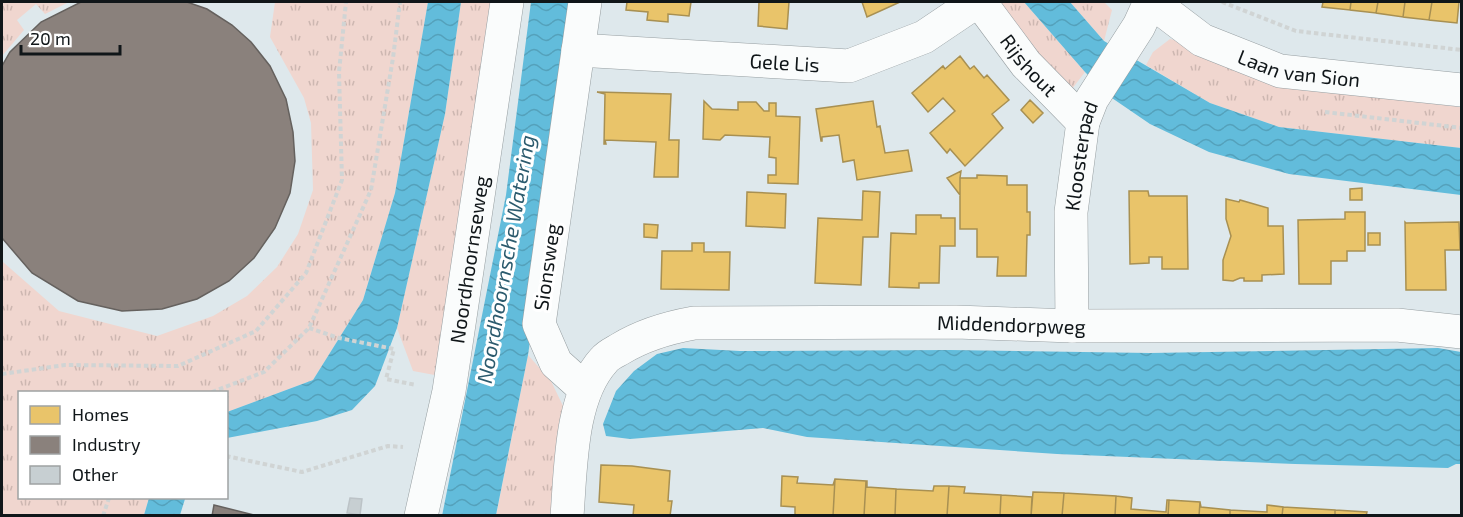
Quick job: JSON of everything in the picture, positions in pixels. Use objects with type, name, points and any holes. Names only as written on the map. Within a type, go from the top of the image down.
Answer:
[{"type":"street","name":"Noordhoornseweg","points":[[421,516],[448,391],[507,2]]},
{"type":"street","name":"Sionsweg","points":[[585,2],[539,324],[556,363],[585,389]]},
{"type":"street","name":"Gele Lis","points":[[578,50],[849,66],[924,37],[978,2]]},
{"type":"street","name":"Rijshout","points":[[978,2],[1026,64],[1088,111]]},
{"type":"street","name":"Kloosterpad","points":[[1072,326],[1071,212],[1088,111],[1151,2]]},
{"type":"street","name":"Laan van Sion","points":[[1151,2],[1202,40],[1280,71],[1461,90]]},
{"type":"street","name":"Middendorpweg","points":[[585,389],[605,359],[633,341],[662,329],[693,323],[956,322],[1072,326],[1397,325],[1461,332]]},
{"type":"street","points":[[567,516],[574,435],[585,389]]},
{"type":"path","points":[[2,374],[65,365],[178,366],[256,331],[306,273],[342,180],[339,72],[346,2]]},
{"type":"path","points":[[217,391],[264,372],[309,328],[371,190],[400,2]]},
{"type":"path","name":"Laan van Sion","points":[[1222,2],[1296,31],[1461,50]]},
{"type":"path","points":[[309,328],[339,338],[394,349],[386,379]]},
{"type":"path","points":[[228,456],[302,472],[388,446],[435,451]]},
{"type":"path","points":[[103,516],[109,499]]},
{"type":"green space","points":[[2,2],[69,2],[45,14],[36,4],[17,20],[24,30],[2,56]]},
{"type":"green space","points":[[275,2],[428,2],[395,193],[363,300],[313,380],[228,412],[228,391],[18,391],[18,499],[149,499],[144,515],[2,515],[2,258],[3,262],[59,311],[157,336],[213,316],[247,296],[277,267],[298,234],[313,190],[311,123],[304,98],[270,37]]},
{"type":"green space","points":[[461,2],[493,2],[440,376],[413,371],[397,328],[445,114]]},
{"type":"green space","points":[[1001,2],[1024,2],[1085,72],[1072,89],[1033,48]]},
{"type":"green space","points":[[1070,2],[1104,2],[1112,10],[1104,41]]},
{"type":"green space","points":[[1170,39],[1182,42],[1271,84],[1461,107],[1461,148],[1279,127],[1210,103],[1146,65],[1153,52]]},
{"type":"green space","points":[[528,355],[551,381],[564,408],[552,515],[496,516]]},
{"type":"water","points":[[428,2],[461,2],[445,114],[397,328],[375,386],[352,410],[317,421],[228,438],[228,412],[313,380],[363,300],[395,193]]},
{"type":"water","name":"Noordhoornsche Watering","points":[[531,2],[580,2],[528,355],[496,515],[442,516],[506,195]]},
{"type":"water","points":[[1024,2],[1070,2],[1104,41],[1210,103],[1279,127],[1461,148],[1461,195],[1289,174],[1209,152],[1150,124],[1109,96]]},
{"type":"water","points":[[683,348],[740,351],[950,350],[1150,353],[1438,348],[1461,352],[1461,464],[1448,468],[1057,454],[807,437],[763,428],[630,439],[606,436],[603,424],[616,391],[634,371],[657,354]]},
{"type":"water","points":[[149,499],[185,499],[180,515],[144,515]]},
{"type":"building: Homes","points":[[627,2],[691,2],[689,16],[668,14],[668,22],[647,20],[648,12],[626,10]]},
{"type":"building: Homes","points":[[759,2],[789,2],[787,29],[758,26]]},
{"type":"building: Homes","points":[[862,2],[900,2],[867,17]]},
{"type":"building: Homes","points":[[1323,2],[1351,2],[1350,10],[1322,7]]},
{"type":"building: Homes","points":[[1351,2],[1378,2],[1376,13],[1350,10]]},
{"type":"building: Homes","points":[[1378,2],[1405,2],[1403,17],[1376,13]]},
{"type":"building: Homes","points":[[1405,2],[1432,2],[1429,20],[1403,17]]},
{"type":"building: Homes","points":[[1432,2],[1459,2],[1457,23],[1429,20]]},
{"type":"building: Homes","points":[[960,56],[970,69],[974,66],[984,78],[987,75],[1009,100],[992,114],[1003,128],[965,166],[950,149],[947,153],[930,133],[955,111],[943,98],[928,112],[912,93],[943,66],[945,69]]},
{"type":"building: Homes","points":[[597,92],[671,94],[669,140],[679,140],[678,177],[654,177],[656,142],[605,140],[606,144],[604,144],[605,94]]},
{"type":"building: Homes","points":[[1030,100],[1043,113],[1033,123],[1021,110]]},
{"type":"building: Homes","points":[[704,101],[712,109],[738,110],[738,102],[756,102],[764,111],[769,111],[769,103],[776,103],[776,116],[800,117],[798,184],[768,183],[768,175],[776,175],[776,158],[769,157],[770,137],[725,135],[720,140],[703,139]]},
{"type":"building: Homes","points":[[873,101],[877,127],[880,126],[885,153],[908,150],[912,171],[857,180],[854,160],[843,162],[839,135],[822,137],[821,141],[816,109]]},
{"type":"building: Homes","points":[[961,171],[960,178],[960,195],[947,178]]},
{"type":"building: Homes","points":[[977,175],[1007,176],[1007,185],[1027,185],[1030,235],[1027,235],[1026,276],[997,276],[998,257],[977,257],[977,229],[960,229],[960,178],[977,178]]},
{"type":"building: Homes","points":[[1362,188],[1362,200],[1350,200],[1350,189]]},
{"type":"building: Homes","points":[[863,191],[880,192],[878,237],[863,237],[861,285],[815,283],[818,218],[862,220]]},
{"type":"building: Homes","points":[[1129,191],[1148,191],[1149,196],[1187,196],[1188,269],[1162,269],[1162,257],[1149,257],[1149,263],[1130,264]]},
{"type":"building: Homes","points":[[747,192],[786,194],[785,228],[746,226]]},
{"type":"building: Homes","points":[[1226,199],[1239,202],[1240,200],[1268,208],[1268,226],[1283,226],[1284,274],[1262,275],[1262,281],[1244,281],[1244,278],[1233,281],[1223,280],[1223,260],[1231,236],[1226,219]]},
{"type":"building: Homes","points":[[1345,212],[1365,212],[1365,251],[1347,251],[1347,261],[1331,261],[1331,284],[1299,284],[1298,220],[1345,219]]},
{"type":"building: Homes","points":[[916,215],[941,215],[941,218],[955,218],[955,246],[940,246],[939,283],[919,283],[919,288],[889,287],[891,233],[916,234]]},
{"type":"building: Homes","points":[[1405,222],[1459,222],[1460,250],[1445,250],[1446,290],[1406,290]]},
{"type":"building: Homes","points":[[644,224],[658,225],[657,238],[644,237]]},
{"type":"building: Homes","points":[[1368,233],[1380,233],[1380,245],[1368,245]]},
{"type":"building: Homes","points":[[692,243],[704,243],[704,252],[730,252],[729,290],[661,289],[662,251],[692,251]]},
{"type":"building: Homes","points":[[601,465],[670,471],[668,501],[672,501],[670,516],[633,516],[634,505],[599,502]]},
{"type":"building: Homes","points":[[782,476],[798,477],[797,483],[833,485],[835,479],[833,516],[795,516],[795,507],[781,506]]},
{"type":"building: Homes","points":[[835,479],[866,481],[864,516],[833,516]]},
{"type":"building: Homes","points":[[866,481],[867,487],[896,489],[895,516],[864,516]]},
{"type":"building: Homes","points":[[934,486],[949,486],[947,516],[895,516],[896,489],[933,491]]},
{"type":"building: Homes","points":[[949,486],[965,487],[964,493],[1001,495],[1000,516],[947,516]]},
{"type":"building: Homes","points":[[1033,492],[1064,493],[1062,516],[1031,516]]},
{"type":"building: Homes","points":[[1064,493],[1116,496],[1115,516],[1062,516]]},
{"type":"building: Homes","points":[[1001,495],[1032,497],[1031,516],[1000,516]]},
{"type":"building: Homes","points":[[1116,496],[1132,498],[1131,509],[1166,512],[1167,500],[1169,500],[1168,516],[1115,516]]},
{"type":"building: Homes","points":[[1169,500],[1200,502],[1199,516],[1168,516]]},
{"type":"building: Homes","points":[[1200,502],[1201,507],[1230,510],[1230,516],[1199,516]]},
{"type":"building: Homes","points":[[1267,505],[1283,507],[1282,516],[1230,516],[1230,510],[1267,512]]},
{"type":"building: Homes","points":[[1283,507],[1335,510],[1335,516],[1282,516]]},
{"type":"building: Homes","points":[[1335,510],[1367,512],[1366,516],[1335,516]]},
{"type":"building: Industry","points":[[81,2],[187,2],[207,9],[232,25],[251,42],[270,66],[286,99],[293,132],[295,161],[290,193],[275,228],[254,258],[229,281],[197,299],[162,309],[122,311],[78,301],[32,273],[2,238],[2,66],[10,52],[41,22]]},
{"type":"building: Industry","points":[[214,505],[258,516],[212,516]]},
{"type":"building: Other","points":[[350,498],[362,499],[360,515],[347,513]]}]
